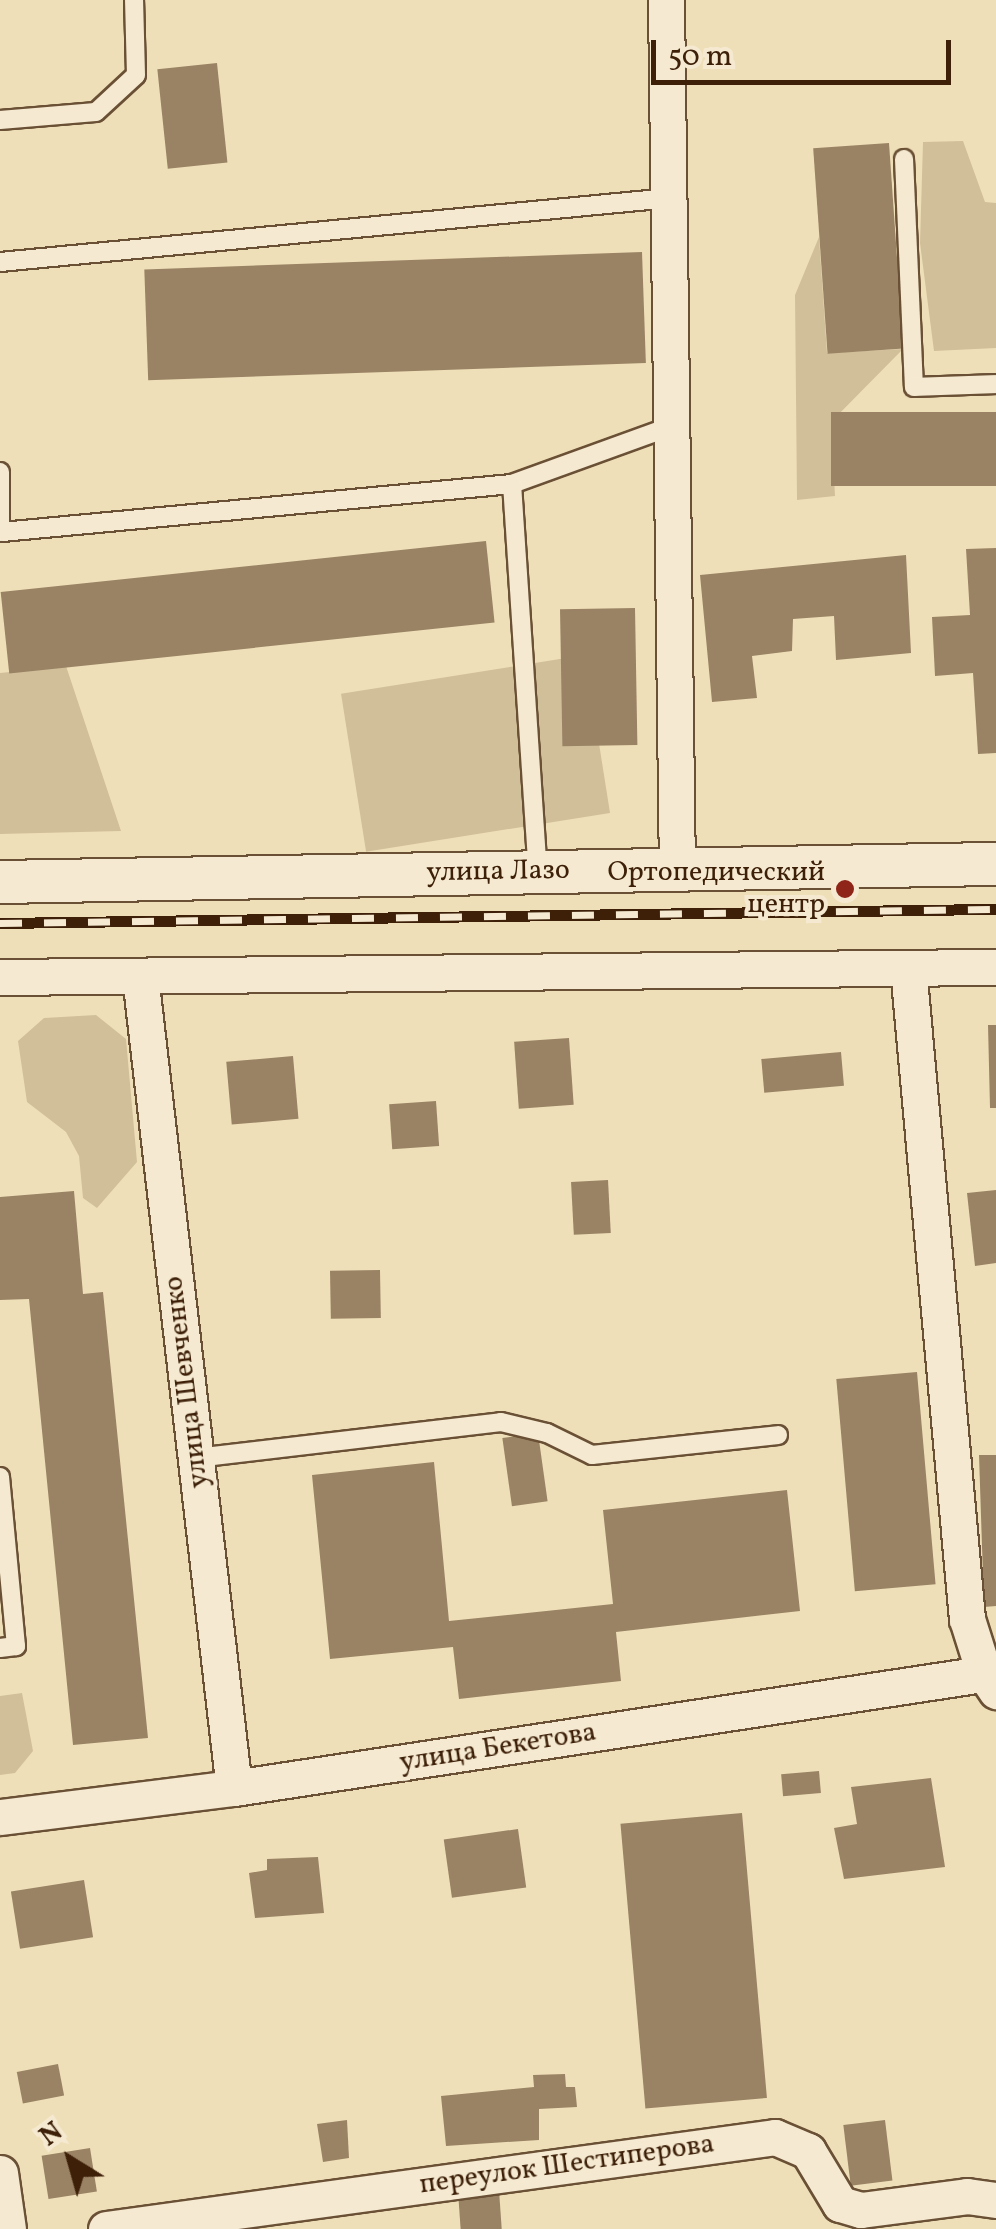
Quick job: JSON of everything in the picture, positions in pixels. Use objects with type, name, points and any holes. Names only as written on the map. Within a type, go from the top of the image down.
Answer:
[{"type":"street","points":[[666,0],[678,871]]},
{"type":"street","name":"улица Лазо","points":[[0,882],[996,864]]},
{"type":"street","points":[[0,977],[996,967]]},
{"type":"street","points":[[908,968],[967,1619],[992,1679]]},
{"type":"street","name":"улица Шевченко","points":[[140,976],[234,1788]]},
{"type":"street","name":"улица Бекетова","points":[[0,1817],[234,1788],[992,1679]]},
{"type":"street","name":"переулок Шестиперова","points":[[106,2229],[775,2137],[808,2152],[840,2204],[861,2210],[967,2196],[996,2200]]},
{"type":"street","points":[[0,2173],[8,2229]]},
{"type":"lane","points":[[0,120],[96,112],[136,75],[134,0]]},
{"type":"lane","points":[[904,158],[914,388],[996,384]]},
{"type":"lane","points":[[0,262],[669,198]]},
{"type":"lane","points":[[0,472],[1,532],[512,484],[672,426]]},
{"type":"lane","points":[[512,484],[538,872]]},
{"type":"lane","points":[[196,1458],[501,1422],[546,1433],[592,1455],[778,1434]]},
{"type":"lane","points":[[0,1477],[16,1646],[0,1648]]},
{"type":"shaded area","points":[[963,141],[985,202],[996,203],[996,348],[934,351],[920,243],[923,142]]},
{"type":"shaded area","points":[[819,237],[827,353],[903,349],[831,422],[835,496],[797,500],[795,295]]},
{"type":"shaded area","points":[[585,655],[610,813],[366,852],[341,694]]},
{"type":"shaded area","points":[[66,666],[121,831],[0,834],[0,673]]},
{"type":"shaded area","points":[[96,1015],[126,1039],[137,1162],[97,1208],[83,1198],[79,1156],[66,1132],[27,1102],[18,1041],[44,1018]]},
{"type":"shaded area","points":[[22,1693],[33,1751],[15,1773],[0,1775],[0,1696]]},
{"type":"building","points":[[217,63],[227,162],[168,169],[157,69]]},
{"type":"building","points":[[889,143],[903,348],[828,354],[813,148]]},
{"type":"building","points":[[642,252],[646,363],[148,380],[144,269]]},
{"type":"building","points":[[831,412],[996,412],[996,486],[831,486]]},
{"type":"building","points":[[486,541],[495,623],[9,674],[1,592]]},
{"type":"building","points":[[996,548],[996,753],[978,754],[973,673],[935,676],[932,617],[970,615],[966,549]]},
{"type":"building","points":[[906,555],[911,653],[836,660],[834,616],[793,619],[792,651],[752,656],[757,698],[712,702],[700,575]]},
{"type":"building","points":[[635,608],[637,745],[562,746],[560,609]]},
{"type":"building","points":[[988,1025],[996,1025],[996,1108],[990,1108]]},
{"type":"building","points":[[569,1038],[574,1105],[519,1109],[514,1042]]},
{"type":"building","points":[[841,1052],[844,1086],[764,1093],[761,1059]]},
{"type":"building","points":[[293,1056],[298,1119],[232,1125],[226,1062]]},
{"type":"building","points":[[436,1101],[439,1146],[392,1149],[389,1104]]},
{"type":"building","points":[[608,1180],[611,1233],[574,1235],[571,1182]]},
{"type":"building","points":[[996,1190],[996,1263],[975,1266],[967,1193]]},
{"type":"building","points":[[74,1191],[83,1294],[103,1292],[148,1738],[73,1745],[29,1299],[0,1300],[0,1197]]},
{"type":"building","points":[[380,1270],[381,1318],[331,1319],[330,1271]]},
{"type":"building","points":[[917,1372],[936,1584],[855,1591],[836,1379]]},
{"type":"building","points":[[538,1433],[548,1501],[512,1506],[502,1438]]},
{"type":"building","points":[[979,1455],[996,1455],[996,1606],[984,1607]]},
{"type":"building","points":[[434,1462],[449,1621],[613,1604],[603,1510],[787,1490],[800,1611],[616,1632],[621,1681],[459,1699],[453,1647],[330,1659],[312,1475]]},
{"type":"building","points":[[819,1771],[821,1793],[783,1796],[781,1774]]},
{"type":"building","points":[[931,1778],[945,1867],[844,1879],[834,1828],[857,1824],[851,1787]]},
{"type":"building","points":[[742,1813],[767,2098],[645,2109],[620,1824]]},
{"type":"building","points":[[518,1829],[526,1887],[452,1898],[444,1839]]},
{"type":"building","points":[[318,1857],[324,1913],[255,1918],[249,1873],[267,1870],[267,1859]]},
{"type":"building","points":[[84,1880],[93,1937],[20,1949],[11,1892]]},
{"type":"building","points":[[58,2064],[64,2095],[23,2103],[17,2072]]},
{"type":"building","points":[[565,2074],[566,2087],[575,2087],[577,2107],[539,2109],[539,2140],[446,2146],[441,2096],[534,2087],[533,2075]]},
{"type":"building","points":[[347,2120],[349,2158],[323,2162],[317,2124]]},
{"type":"building","points":[[885,2120],[892,2181],[851,2186],[843,2125]]},
{"type":"building","points":[[90,2148],[97,2191],[48,2199],[42,2156]]},
{"type":"building","points":[[499,2190],[502,2229],[461,2229],[458,2193]]},
{"type":"railway","points":[[0,923],[996,909]]},
{"type":"place","name":"Ортопедический центр","points":[[845,889]]}]
